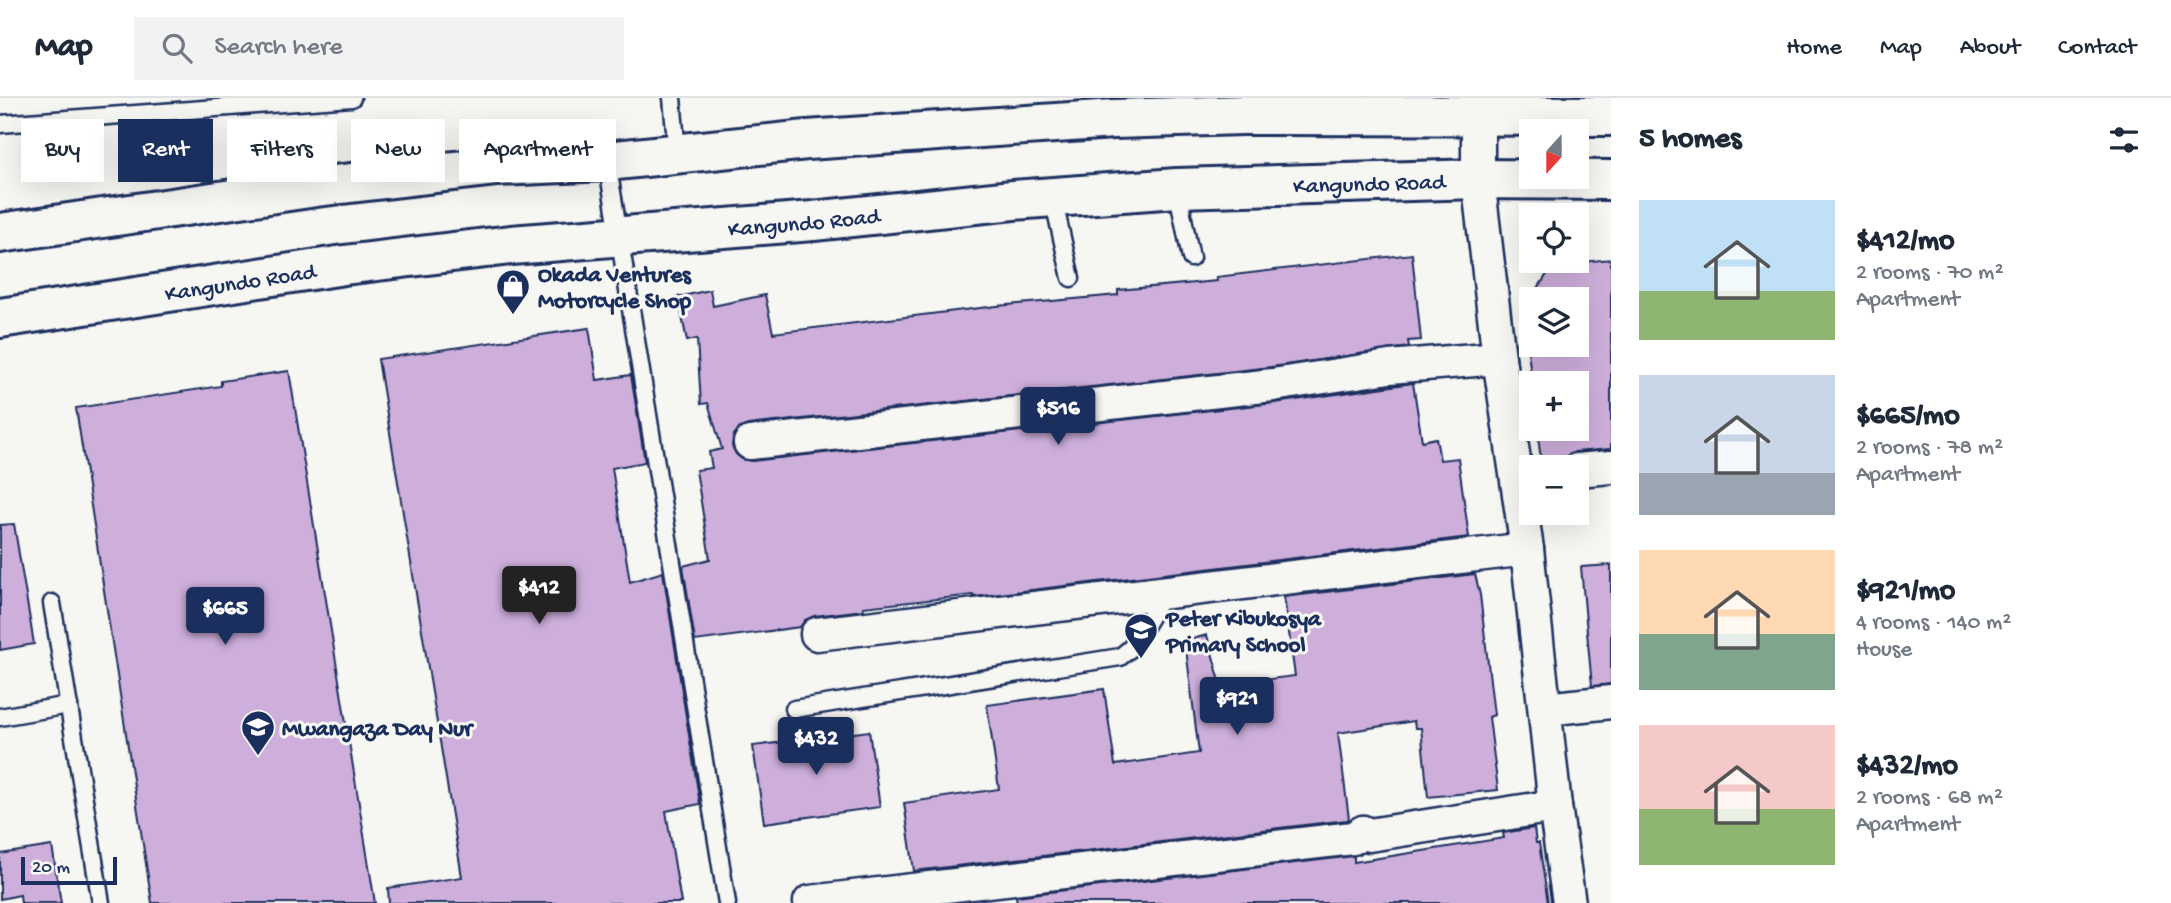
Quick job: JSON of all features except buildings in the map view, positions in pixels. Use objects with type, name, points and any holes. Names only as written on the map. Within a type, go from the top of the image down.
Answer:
[{"type":"highway","points":[[616,159],[807,140],[1114,119],[1455,109],[1611,116]]},
{"type":"highway","points":[[0,233],[329,186],[459,171]]},
{"type":"highway","name":"Kangundo Road","points":[[0,318],[344,265],[511,245],[813,221],[1013,200],[1177,188],[1478,179],[1611,180]]},
{"type":"street","points":[[1455,109],[1478,179],[1499,358],[1520,455]]},
{"type":"street","points":[[750,443],[1273,385],[1389,368],[1499,358]]},
{"type":"street","points":[[1589,469],[1611,467]]},
{"type":"street","points":[[1526,525],[1555,806],[1569,903]]},
{"type":"street","points":[[817,634],[1527,548]]},
{"type":"street","points":[[1545,709],[1611,702]]},
{"type":"street","points":[[810,902],[1353,838],[1363,832],[1369,835],[1555,806]]},
{"type":"lane","points":[[0,124],[352,98]]},
{"type":"lane","points":[[672,98],[677,153]]},
{"type":"lane","points":[[610,182],[727,903]]},
{"type":"lane","points":[[1177,188],[1191,258]]},
{"type":"lane","points":[[1053,198],[1071,278]]},
{"type":"lane","points":[[794,709],[1120,657],[1131,648],[1165,592]]},
{"type":"lane","points":[[52,603],[101,903]]},
{"type":"lane","points":[[0,717],[69,705]]},
{"type":"place","name":"Okada Ventures Motorcycle Shop","points":[[513,316]]},
{"type":"place","name":"Peter Kibukosya Primary School","points":[[1141,660]]},
{"type":"place","name":"Mwangaza Day Nur","points":[[258,757]]}]
